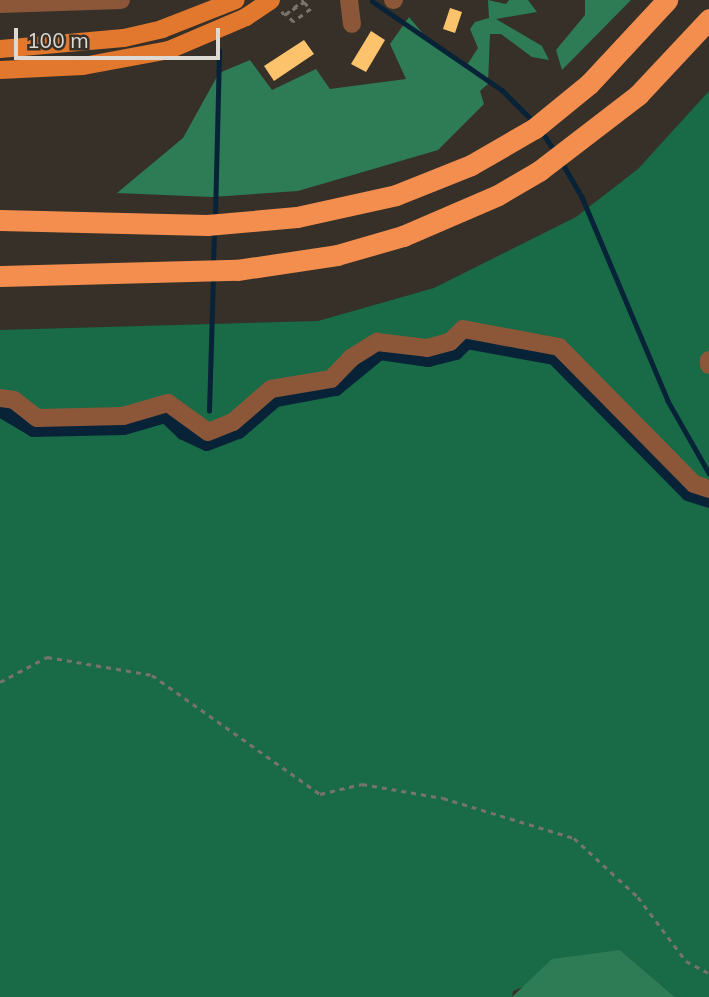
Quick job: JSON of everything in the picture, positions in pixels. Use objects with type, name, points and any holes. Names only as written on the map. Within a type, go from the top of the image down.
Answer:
[{"type":"highway","points":[[0,220],[219,224],[297,217],[396,195],[471,165],[535,128],[589,84],[665,1]]},
{"type":"highway","points":[[0,275],[237,271],[337,255],[403,236],[498,195],[539,171],[638,95],[709,19]]},
{"type":"main road","points":[[0,49],[124,38],[174,25],[236,0]]},
{"type":"main road","points":[[0,70],[83,66],[169,50],[276,4]]},
{"type":"street","points":[[0,4],[121,0]]},
{"type":"street","points":[[349,0],[352,24]]},
{"type":"street","points":[[0,398],[14,400],[37,418],[122,416],[168,403],[208,432],[233,422],[271,389],[331,379],[351,358],[377,342],[427,348],[450,342],[463,329],[559,347],[694,484],[709,489]]},
{"type":"street","points":[[709,360],[709,365]]},
{"type":"path","points":[[276,4],[284,15],[303,2],[311,9],[293,22],[286,14],[304,0]]},
{"type":"path","points":[[0,682],[47,657],[152,675],[320,794],[362,784],[443,798],[574,838],[638,897],[686,961],[709,973]]},
{"type":"green space","points":[[488,0],[506,4],[509,0],[528,0],[537,12],[496,19],[542,46],[549,60],[532,57],[501,34],[490,34],[488,84],[480,91],[484,104],[438,150],[298,191],[212,197],[117,193],[183,138],[219,73],[250,60],[272,90],[316,69],[330,89],[406,79],[390,44],[409,17],[431,43],[467,65],[478,48],[470,29],[475,22],[489,18]]},
{"type":"green space","points":[[585,0],[631,0],[562,70],[556,50],[585,15]]},
{"type":"green space","points":[[709,91],[709,997],[675,997],[620,950],[513,991],[512,997],[0,997],[0,330],[318,321],[434,288],[576,217],[638,169]]},
{"type":"green space","points":[[620,950],[675,997],[512,997],[552,959]]},
{"type":"building","points":[[450,8],[462,12],[455,33],[443,29]]},
{"type":"building","points":[[371,31],[385,40],[366,72],[351,64]]},
{"type":"building","points":[[304,40],[314,54],[274,81],[264,66]]},
{"type":"waterway","points":[[372,1],[502,90],[534,122]]},
{"type":"waterway","points":[[215,217],[219,51]]},
{"type":"waterway","points":[[542,132],[555,151]]},
{"type":"waterway","points":[[561,161],[582,197],[668,401],[709,473]]},
{"type":"waterway","points":[[213,263],[214,230]]},
{"type":"waterway","points":[[209,411],[213,275]]},
{"type":"waterway","points":[[0,410],[33,430],[124,428],[165,416],[183,433],[207,444],[239,432],[276,400],[336,389],[380,353],[428,360],[456,353],[467,342],[554,358],[688,494],[709,501]]}]
